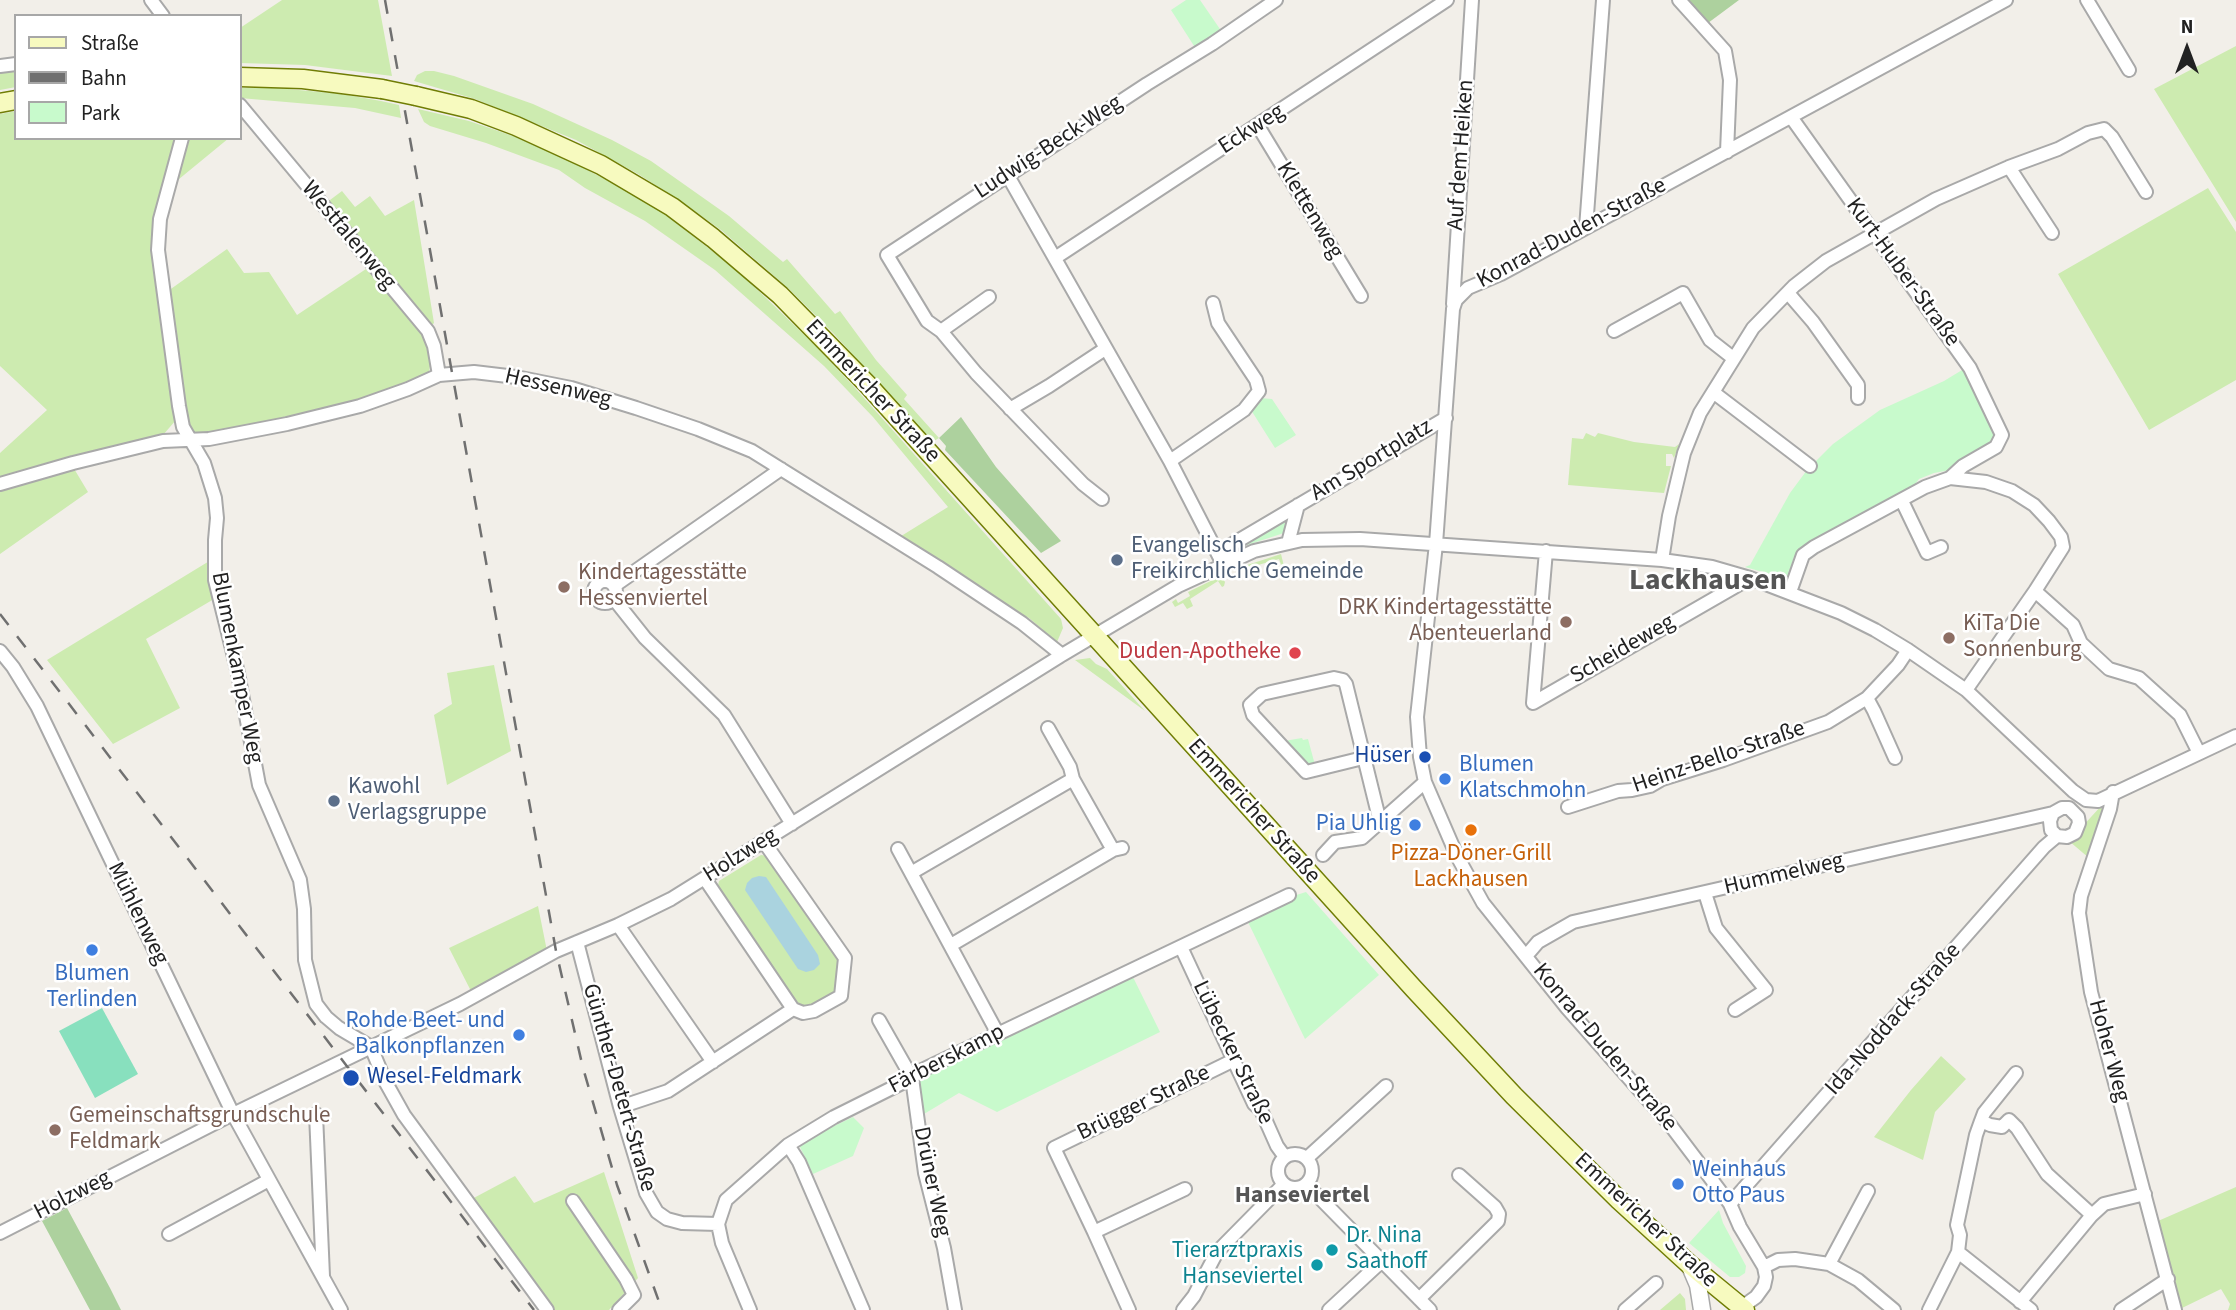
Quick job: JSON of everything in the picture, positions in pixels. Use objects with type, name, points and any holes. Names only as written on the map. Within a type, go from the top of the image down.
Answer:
[{"type":"main road","name":"Emmericher Straße","points":[[242,77],[303,79],[382,89],[471,109],[516,126],[601,165],[671,207],[713,238],[780,295],[868,385],[1514,1096],[1619,1200],[1741,1309]]},
{"type":"street","name":"Ludwig-Beck-Weg","points":[[940,331],[927,321],[887,255],[1276,0]]},
{"type":"street","name":"Eckweg","points":[[1055,258],[1447,0]]},
{"type":"street","name":"Auf dem Heiken","points":[[1453,309],[1472,0]]},
{"type":"street","points":[[1586,228],[1603,0]]},
{"type":"street","points":[[1679,0],[1725,51],[1730,80],[1727,152]]},
{"type":"street","name":"Konrad-Duden-Straße","points":[[1764,1267],[1740,1227],[1730,1204],[1671,1126],[1567,1008],[1483,903],[1457,856],[1425,782],[1417,717],[1436,544],[1453,309],[1456,300],[1468,288],[1502,274],[2006,0]]},
{"type":"street","points":[[2087,0],[2129,70]]},
{"type":"street","name":"Westfalenweg","points":[[242,107],[428,331],[434,346],[439,375]]},
{"type":"street","name":"Kurt-Huber-Straße","points":[[1791,117],[1970,368],[2001,435],[1996,447],[1963,466],[1950,478]]},
{"type":"street","name":"Klettenweg","points":[[1258,126],[1361,296]]},
{"type":"street","points":[[1662,560],[1684,453],[1700,413],[1753,328],[1788,293],[1826,261],[1936,199],[2058,149],[2088,133],[2104,130],[2112,137],[2146,192]]},
{"type":"street","name":"Blumenkamper Weg","points":[[181,140],[160,219],[158,250],[183,427],[188,440],[204,463],[215,498],[215,580],[238,673],[259,785],[300,880],[304,909],[305,960],[313,995],[326,1017],[371,1047]]},
{"type":"street","points":[[2009,167],[2052,233]]},
{"type":"street","points":[[1008,176],[1170,461],[1223,564]]},
{"type":"street","points":[[1614,331],[1683,293],[1710,340],[1733,358]]},
{"type":"street","points":[[1788,293],[1814,322],[1858,385],[1858,398]]},
{"type":"street","points":[[989,297],[940,331],[1010,409],[1083,484],[1102,499]]},
{"type":"street","points":[[1170,461],[1244,410],[1259,391],[1256,380],[1218,323],[1213,303]]},
{"type":"street","points":[[1010,409],[1105,349]]},
{"type":"street","name":"Hessenweg","points":[[0,484],[163,442],[209,439],[287,425],[360,407],[452,372],[494,374],[571,388],[698,429],[752,451],[938,567],[1022,623],[1062,655]]},
{"type":"street","points":[[1713,392],[1810,466]]},
{"type":"street","name":"Am Sportplatz","points":[[1223,564],[1231,545],[1446,418]]},
{"type":"street","points":[[780,469],[614,592],[645,638],[724,715],[792,824]]},
{"type":"street","points":[[1790,592],[1803,555],[1925,487],[1950,478],[1986,482],[2012,491],[2034,505],[2062,537],[2063,547],[1966,690]]},
{"type":"street","points":[[1902,501],[1927,553],[1941,547]]},
{"type":"street","name":"Am Sportplatz","points":[[1287,543],[1298,505]]},
{"type":"street","name":"Holzweg","points":[[0,1233],[233,1114],[460,1004],[556,951],[671,899],[1062,655],[1178,586],[1254,551],[1287,543],[1302,540],[1360,539],[1546,551],[1662,560],[1712,567],[1751,578],[1841,612],[1908,650],[1966,690],[2073,791],[2086,800],[2098,801],[2113,792]]},
{"type":"street","name":"Scheideweg","points":[[1546,551],[1533,703],[1751,578]]},
{"type":"street","points":[[2035,591],[2073,625],[2081,643],[2109,669],[2139,678],[2180,715],[2199,753]]},
{"type":"street","name":"Heinz-Bello-Straße","points":[[1568,807],[1618,791],[1650,786],[1662,779],[1828,722],[1867,698],[1898,665],[1908,650]]},
{"type":"street","name":"Mühlenweg","points":[[0,651],[37,706],[233,1114],[341,1310]]},
{"type":"street","points":[[1363,758],[1306,772],[1253,715],[1250,705],[1262,694],[1339,678],[1346,684],[1380,822]]},
{"type":"street","points":[[1867,698],[1895,758]]},
{"type":"street","points":[[951,945],[1117,849],[1073,779],[1070,767],[1048,728]]},
{"type":"street","points":[[2113,792],[2236,736]]},
{"type":"street","points":[[912,873],[1073,779]]},
{"type":"street","points":[[1323,855],[1335,842],[1362,838],[1425,782]]},
{"type":"street","name":"Hoher Weg","points":[[2113,792],[2110,809],[2081,895],[2079,913],[2091,992],[2175,1310]]},
{"type":"street","name":"Ida-Noddack-Straße","points":[[1730,1204],[2044,847],[2057,836],[2067,837],[2076,832],[2078,817],[2069,808],[2053,813]]},
{"type":"street","points":[[2053,813],[2051,830],[2057,836]]},
{"type":"street","name":"Hummelweg","points":[[1526,956],[1538,942],[1573,922],[2053,813]]},
{"type":"street","points":[[705,879],[793,1009],[803,1013],[814,1012],[841,996],[845,958],[764,842]]},
{"type":"street","points":[[898,849],[998,1034]]},
{"type":"street","points":[[1705,893],[1716,928],[1766,990],[1735,1010]]},
{"type":"street","name":"Färberskamp","points":[[718,1224],[726,1200],[788,1144],[834,1117],[912,1078],[918,1072],[1289,895]]},
{"type":"street","points":[[618,925],[713,1062]]},
{"type":"street","name":"Günther-Detert-Straße","points":[[577,942],[620,1107],[646,1193],[657,1212],[673,1222],[718,1224]]},
{"type":"street","name":"Lübecker Straße","points":[[1181,947],[1254,1104],[1261,1110],[1277,1146],[1285,1157]]},
{"type":"street","points":[[620,1107],[668,1091],[793,1009]]},
{"type":"street","name":"Drüner Weg","points":[[879,1020],[912,1078],[925,1173],[944,1248],[955,1310]]},
{"type":"street","points":[[371,1047],[385,1081],[404,1115],[547,1310]]},
{"type":"street","name":"Brügger Straße","points":[[1094,1232],[1054,1148],[1234,1060]]},
{"type":"street","points":[[1928,1310],[1958,1252],[1960,1235],[1957,1225],[1981,1121],[1984,1113],[2016,1073]]},
{"type":"street","points":[[1307,1158],[1386,1086]]},
{"type":"street","points":[[1992,1103],[2013,1124],[2047,1174],[2092,1215]]},
{"type":"street","points":[[316,1114],[324,1279]]},
{"type":"street","points":[[1981,1121],[2002,1127],[2013,1124]]},
{"type":"street","points":[[788,1144],[799,1162],[863,1310]]},
{"type":"street","points":[[1300,1154],[1307,1158],[1312,1171],[1306,1184],[1295,1188],[1284,1184],[1278,1175],[1279,1165],[1285,1157],[1300,1154]]},
{"type":"street","points":[[1419,1299],[1498,1221],[1499,1214],[1495,1207],[1459,1175]]},
{"type":"street","points":[[169,1234],[269,1180]]},
{"type":"street","points":[[1183,1310],[1194,1296],[1217,1252],[1284,1184]]},
{"type":"street","points":[[1306,1184],[1430,1310]]},
{"type":"street","points":[[1129,1310],[1094,1232],[1185,1189]]},
{"type":"street","points":[[1829,1264],[1868,1191]]},
{"type":"street","points":[[1958,1252],[2026,1307],[2092,1215],[2104,1204],[2145,1194]]},
{"type":"street","points":[[573,1201],[634,1295],[619,1310]]},
{"type":"street","points":[[718,1224],[722,1243],[750,1310]]},
{"type":"street","points":[[1741,1309],[1756,1297],[1764,1286],[1764,1267],[1778,1260],[1796,1259],[1829,1264],[1858,1280],[1894,1310]]},
{"type":"street","points":[[1329,1310],[1382,1261]]},
{"type":"street","points":[[1689,1264],[1698,1285],[1702,1310]]},
{"type":"street","points":[[2121,1310],[2168,1279]]},
{"type":"street","points":[[1625,1310],[1656,1283]]},
{"type":"green space","points":[[282,0],[378,0],[392,76],[305,65],[242,63],[242,27]]},
{"type":"green space","points":[[1186,0],[1200,0],[1222,32],[1196,49],[1171,10]]},
{"type":"green space","points":[[1686,0],[1739,0],[1708,23]]},
{"type":"green space","points":[[2236,46],[2236,222],[2154,89]]},
{"type":"green space","points":[[14,69],[14,87],[0,90],[0,72]]},
{"type":"green space","points":[[425,71],[454,76],[533,104],[612,140],[651,161],[729,216],[783,262],[787,259],[835,314],[840,311],[876,360],[907,395],[904,399],[939,438],[932,442],[834,334],[788,288],[721,230],[679,200],[576,140],[475,99],[414,81],[417,75]]},
{"type":"green space","points":[[266,87],[342,94],[399,105],[401,118],[355,108],[242,98],[242,88]]},
{"type":"green space","points":[[418,109],[469,121],[566,159],[626,190],[666,215],[739,272],[818,348],[1061,619],[1063,628],[1057,642],[1029,618],[1013,611],[898,538],[948,507],[873,417],[824,366],[715,270],[645,221],[585,188],[559,170],[430,126],[424,122]]},
{"type":"green space","points":[[14,111],[14,140],[177,140],[157,219],[176,420],[163,435],[72,457],[0,479],[0,453],[47,410],[0,366],[0,114]]},
{"type":"green space","points":[[185,140],[227,140],[173,184]]},
{"type":"green space","points":[[2208,188],[2236,232],[2236,380],[2149,430],[2058,274]]},
{"type":"green space","points":[[342,191],[355,207],[370,196],[385,216],[414,200],[434,323],[430,327],[326,203]]},
{"type":"green space","points":[[227,249],[244,273],[269,272],[297,315],[369,267],[422,331],[431,361],[429,372],[394,391],[287,420],[192,435],[186,426],[168,291]]},
{"type":"green space","points":[[1967,367],[1995,433],[1993,444],[1956,469],[1919,479],[1913,487],[1805,546],[1794,557],[1785,583],[1767,577],[1770,574],[1745,567],[1750,565],[1790,493],[1807,470],[1833,444],[1880,410],[1944,381]]},
{"type":"green space","points":[[1260,398],[1272,399],[1296,435],[1275,448],[1251,410]]},
{"type":"green space","points":[[961,417],[996,467],[1061,541],[1041,553],[945,450],[946,446],[939,438]]},
{"type":"green space","points":[[1586,433],[1595,437],[1598,433],[1634,442],[1675,447],[1679,444],[1674,458],[1672,454],[1666,454],[1666,466],[1671,466],[1664,493],[1568,485],[1572,438],[1583,439]]},
{"type":"green space","points":[[73,467],[88,492],[0,554],[0,488]]},
{"type":"green space","points":[[1279,519],[1287,524],[1284,533],[1235,549]]},
{"type":"green space","points":[[1281,554],[1282,567],[1279,559],[1258,565],[1238,572],[1240,579],[1235,569]]},
{"type":"green space","points":[[211,560],[214,599],[146,639],[180,708],[113,744],[47,660]]},
{"type":"green space","points":[[1221,576],[1225,582],[1224,586],[1218,581],[1190,599],[1193,606],[1187,609],[1183,603],[1175,607],[1172,602],[1176,599],[1178,603],[1190,596],[1188,592]]},
{"type":"green space","points":[[1090,658],[1107,669],[1145,711],[1075,660]]},
{"type":"green space","points":[[494,665],[511,751],[447,785],[434,715],[452,704],[447,673]]},
{"type":"green space","points":[[1308,739],[1315,765],[1308,766],[1284,741]]},
{"type":"green space","points":[[2102,805],[2106,809],[2089,858],[2069,841]]},
{"type":"green space","points":[[761,855],[768,856],[842,961],[837,994],[811,1008],[796,1003],[717,890],[719,881]]},
{"type":"green space","points":[[1306,892],[1379,975],[1305,1039],[1246,918]]},
{"type":"green space","points":[[538,906],[547,951],[472,993],[449,948]]},
{"type":"green space","points":[[1131,973],[1160,1032],[997,1112],[959,1093],[924,1114],[919,1074]]},
{"type":"green space","points":[[102,1008],[138,1074],[95,1098],[59,1031]]},
{"type":"green space","points":[[1941,1056],[1966,1079],[1935,1112],[1923,1160],[1874,1137]]},
{"type":"green space","points":[[853,1117],[864,1128],[853,1156],[813,1174],[798,1143]]},
{"type":"green space","points":[[604,1172],[638,1278],[609,1310],[552,1310],[470,1200],[515,1176],[534,1203]]},
{"type":"green space","points":[[2236,1187],[2236,1310],[2228,1310],[2230,1304],[2221,1289],[2180,1309],[2158,1221]]},
{"type":"green space","points":[[67,1208],[121,1310],[90,1310],[42,1221]]},
{"type":"green space","points":[[1719,1210],[1746,1266],[1745,1273],[1739,1277],[1730,1277],[1689,1243]]},
{"type":"green space","points":[[1680,1293],[1685,1299],[1686,1310],[1660,1310]]},
{"type":"water","points":[[766,877],[818,955],[820,964],[814,970],[806,972],[798,969],[745,890],[752,878]]},
{"type":"railway","points":[[385,0],[556,951],[583,1068],[617,1185],[662,1310]]},
{"type":"railway","points":[[0,614],[534,1310]]},
{"type":"place","name":"Evangelisch Freikirchliche Gemeinde","points":[[1117,560]]},
{"type":"place","name":"Kindertagesstätte Hessenviertel","points":[[564,587]]},
{"type":"place","name":"DRK Kindertagesstätte Abenteuerland","points":[[1566,622]]},
{"type":"place","name":"KiTa Die Sonnenburg","points":[[1949,638]]},
{"type":"place","name":"Duden-Apotheke","points":[[1295,653]]},
{"type":"place","name":"Hüser","points":[[1425,757]]},
{"type":"place","name":"Blumen Klatschmohn","points":[[1445,779]]},
{"type":"place","name":"Kawohl Verlagsgruppe","points":[[334,801]]},
{"type":"place","name":"Pia Uhlig","points":[[1415,825]]},
{"type":"place","name":"Pizza-Döner-Grill Lackhausen","points":[[1471,830]]},
{"type":"place","name":"Blumen Terlinden","points":[[92,950]]},
{"type":"place","name":"Rohde Beet- und Balkonpflanzen","points":[[519,1035]]},
{"type":"place","name":"Wesel-Feldmark","points":[[351,1078]]},
{"type":"place","name":"Gemeinschaftsgrundschule Feldmark","points":[[55,1130]]},
{"type":"place","name":"Weinhaus Otto Paus","points":[[1678,1184]]},
{"type":"place","name":"Dr. Nina Saathoff","points":[[1332,1250]]},
{"type":"place","name":"Tierarztpraxis Hanseviertel","points":[[1317,1265]]},
{"type":"district","name":"Lackhausen","points":[[1708,582]]},
{"type":"district","name":"Hanseviertel","points":[[1302,1197]]}]
